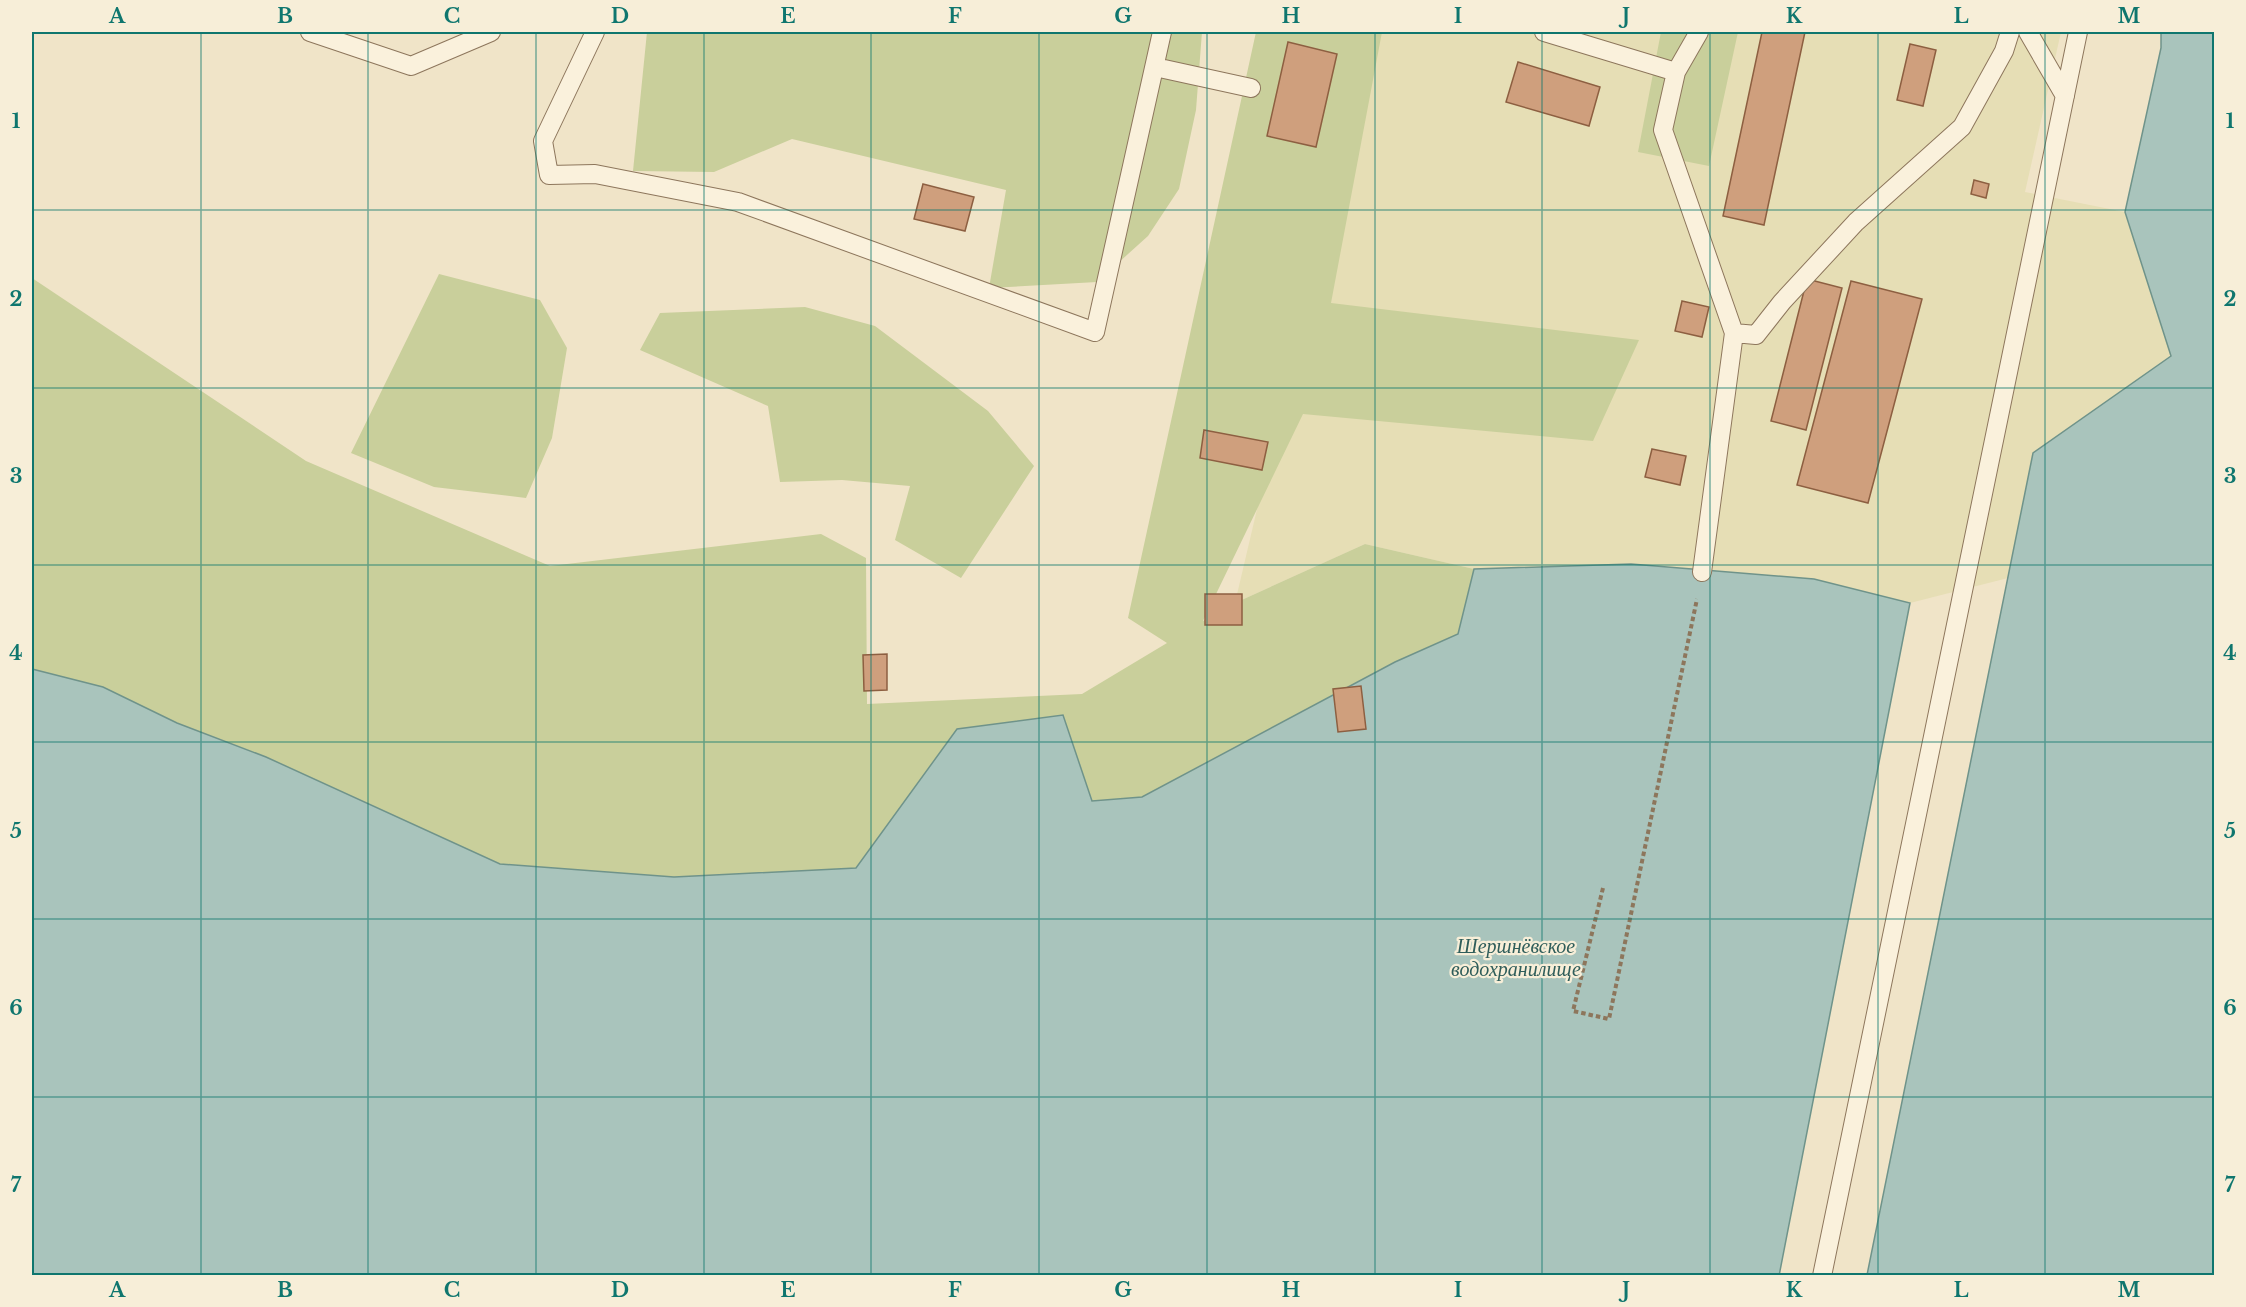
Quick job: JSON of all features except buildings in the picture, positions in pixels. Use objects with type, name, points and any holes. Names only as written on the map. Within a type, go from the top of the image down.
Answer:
[{"type":"lane","points":[[310,32],[411,66],[490,32]]},
{"type":"lane","points":[[595,32],[543,141],[549,175],[595,174],[738,202],[1095,332],[1162,32]]},
{"type":"lane","points":[[1544,32],[1676,72]]},
{"type":"lane","points":[[1699,32],[1676,72],[1663,130],[1734,333],[1702,572]]},
{"type":"lane","points":[[1734,333],[1756,335],[1782,302],[1856,222],[1962,127],[2004,51],[2010,32]]},
{"type":"lane","points":[[2028,32],[2065,96]]},
{"type":"lane","points":[[1822,1275],[2078,32]]},
{"type":"lane","points":[[1155,67],[1251,88]]},
{"type":"path","points":[[1603,888],[1573,1011],[1609,1019],[1702,572]]},
{"type":"shaded area","points":[[1369,32],[2061,32],[2025,192],[2125,212],[2172,356],[2033,453],[2008,578],[1910,603],[1814,579],[1630,564],[1474,569],[1365,544],[1235,603]]},
{"type":"green space","points":[[647,32],[1202,32],[1196,110],[1179,189],[1148,236],[1097,282],[989,288],[1006,190],[792,139],[714,172],[633,171]]},
{"type":"green space","points":[[1256,32],[1382,32],[1331,303],[1639,340],[1593,441],[1303,414],[1203,621],[1235,603],[1365,544],[1474,569],[1459,634],[1395,662],[1142,797],[1092,801],[1063,715],[957,729],[856,868],[674,877],[500,864],[266,757],[177,723],[103,687],[32,669],[32,278],[306,461],[550,566],[821,534],[866,558],[867,704],[1082,694],[1167,643],[1128,618]]},
{"type":"green space","points":[[1661,32],[1738,32],[1709,166],[1638,152]]},
{"type":"green space","points":[[439,274],[540,300],[567,348],[552,438],[526,498],[434,487],[351,453]]},
{"type":"green space","points":[[805,307],[875,326],[988,411],[1034,466],[961,578],[895,540],[910,486],[842,480],[780,482],[768,406],[640,350],[660,313]]},
{"type":"water","points":[[2161,32],[2214,32],[2214,1275],[1867,1275],[2033,453],[2171,356],[2125,212],[2161,48]]},
{"type":"water","name":"Шершнёвское водохранилище","points":[[1631,564],[1814,579],[1910,603],[1779,1276],[32,1275],[32,669],[103,687],[177,723],[266,757],[500,864],[674,877],[856,868],[957,729],[1063,715],[1092,801],[1142,797],[1395,662],[1458,634],[1474,569]]}]
